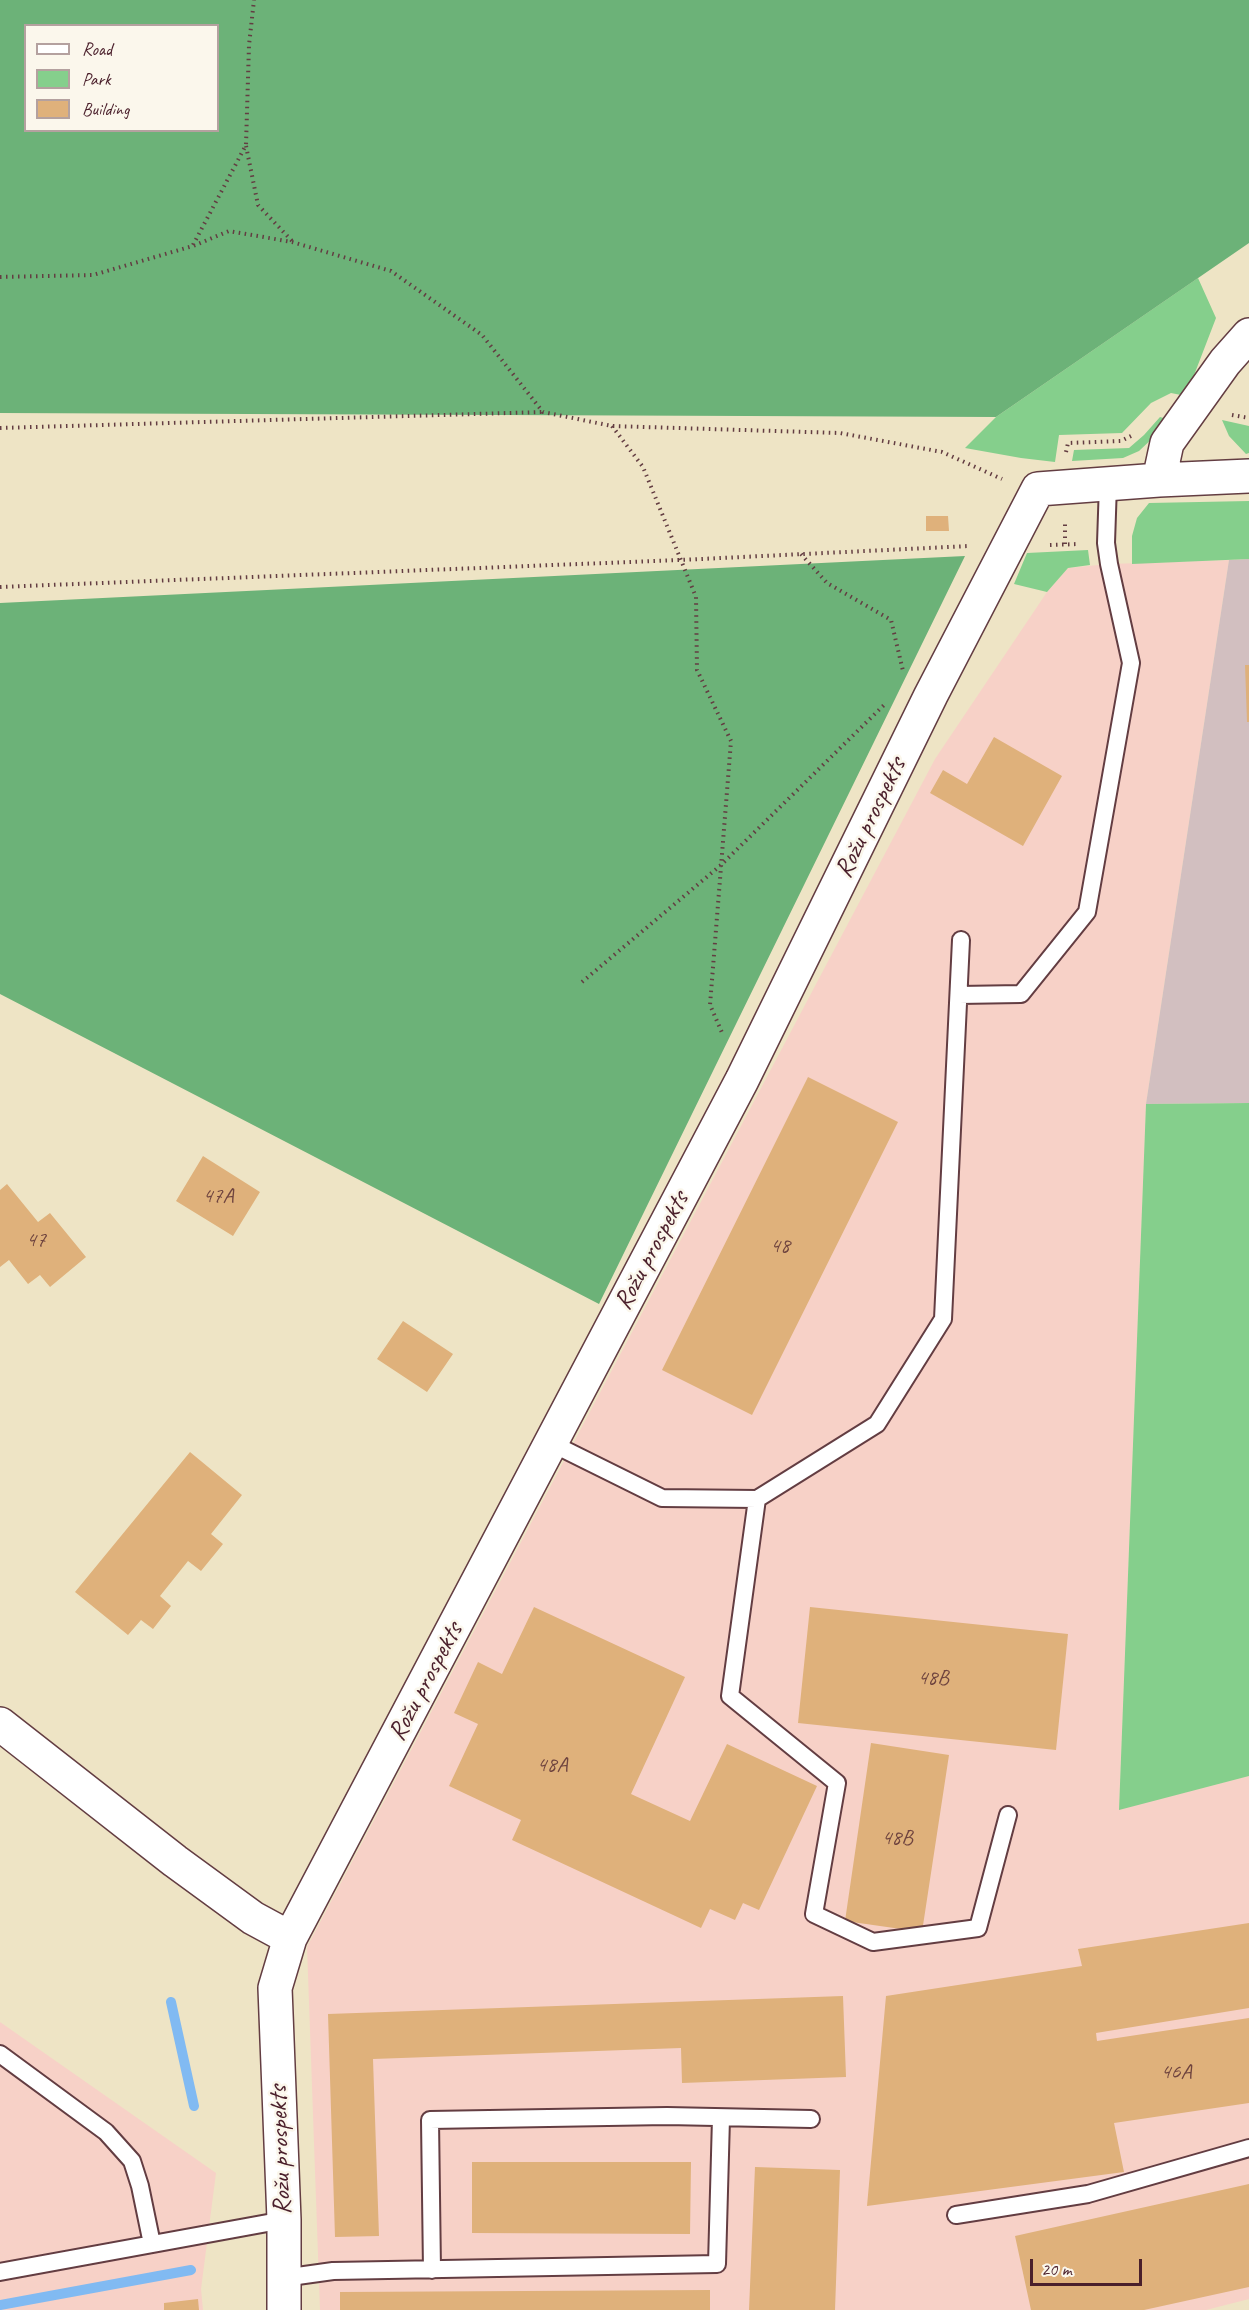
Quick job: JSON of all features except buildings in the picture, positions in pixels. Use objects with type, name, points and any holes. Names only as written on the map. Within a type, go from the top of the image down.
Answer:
[{"type":"street","points":[[1159,480],[1167,443],[1225,362],[1249,335]]},
{"type":"street","points":[[1038,489],[1249,476]]},
{"type":"street","name":"Rožu prospekts","points":[[284,2310],[284,2220],[275,1988],[291,1938],[742,1080],[918,689],[1038,489]]},
{"type":"street","points":[[0,1724],[175,1861],[253,1918],[291,1938]]},
{"type":"lane","points":[[958,995],[1021,994],[1087,912],[1131,663],[1107,554],[1107,484]]},
{"type":"lane","points":[[551,1443],[662,1498],[757,1499],[877,1424],[943,1319],[961,940]]},
{"type":"lane","points":[[757,1499],[730,1696],[837,1783],[814,1914],[873,1942],[978,1928],[1008,1815]]},
{"type":"lane","points":[[0,2054],[106,2132],[132,2161],[140,2186],[152,2244]]},
{"type":"lane","points":[[432,2270],[430,2120],[668,2116],[811,2119]]},
{"type":"lane","points":[[283,2278],[333,2271],[717,2264],[721,2118]]},
{"type":"lane","points":[[956,2215],[1088,2194],[1249,2148]]},
{"type":"lane","points":[[0,2272],[284,2220]]},
{"type":"path","points":[[254,0],[249,45],[246,145],[258,205],[292,242]]},
{"type":"path","points":[[193,246],[246,145]]},
{"type":"path","points":[[0,277],[93,275],[193,246],[229,231],[292,242],[391,271],[482,335],[543,412]]},
{"type":"path","points":[[0,428],[543,412],[612,426],[840,434],[942,452],[1005,480],[1038,489]]},
{"type":"path","points":[[1222,413],[1249,418]]},
{"type":"path","points":[[612,426],[643,467],[696,597],[697,669],[730,741],[710,1005],[742,1080]]},
{"type":"path","points":[[1065,462],[1068,443],[1121,441],[1133,435]]},
{"type":"path","points":[[1065,517],[1065,544]]},
{"type":"path","points":[[0,587],[973,546]]},
{"type":"path","points":[[582,982],[721,865],[918,689],[891,620],[827,583],[801,554]]},
{"type":"shaded area","points":[[1249,559],[1249,1103],[1146,1104],[1229,560]]},
{"type":"shaded area","points":[[1229,560],[1146,1104],[1119,1809],[1249,1776],[1249,2299],[1206,2310],[320,2310],[307,1947],[935,759],[1047,592],[1068,568],[1109,564]]},
{"type":"shaded area","points":[[0,2022],[216,2173],[201,2289],[203,2310],[0,2310]]},
{"type":"green space","points":[[0,0],[1249,0],[1249,243],[996,417],[0,413]]},
{"type":"green space","points":[[1198,278],[1216,318],[1186,396],[1171,393],[1151,403],[1122,433],[1059,435],[1055,462],[965,448],[996,417]]},
{"type":"green space","points":[[1160,417],[1167,419],[1157,434],[1139,451],[1123,458],[1072,461],[1074,450],[1129,448]]},
{"type":"green space","points":[[1222,420],[1249,426],[1249,453],[1246,454],[1229,436]]},
{"type":"green space","points":[[1249,501],[1249,559],[1132,564],[1132,536],[1137,518],[1149,503]]},
{"type":"green space","points":[[1088,550],[1090,565],[1068,568],[1047,592],[1014,584],[1027,553]]},
{"type":"green space","points":[[965,556],[599,1304],[0,994],[0,603]]},
{"type":"green space","points":[[1249,1103],[1249,1776],[1119,1810],[1146,1104]]},
{"type":"waterway","points":[[171,2002],[194,2106]]},
{"type":"waterway","points":[[0,2305],[191,2270]]}]
